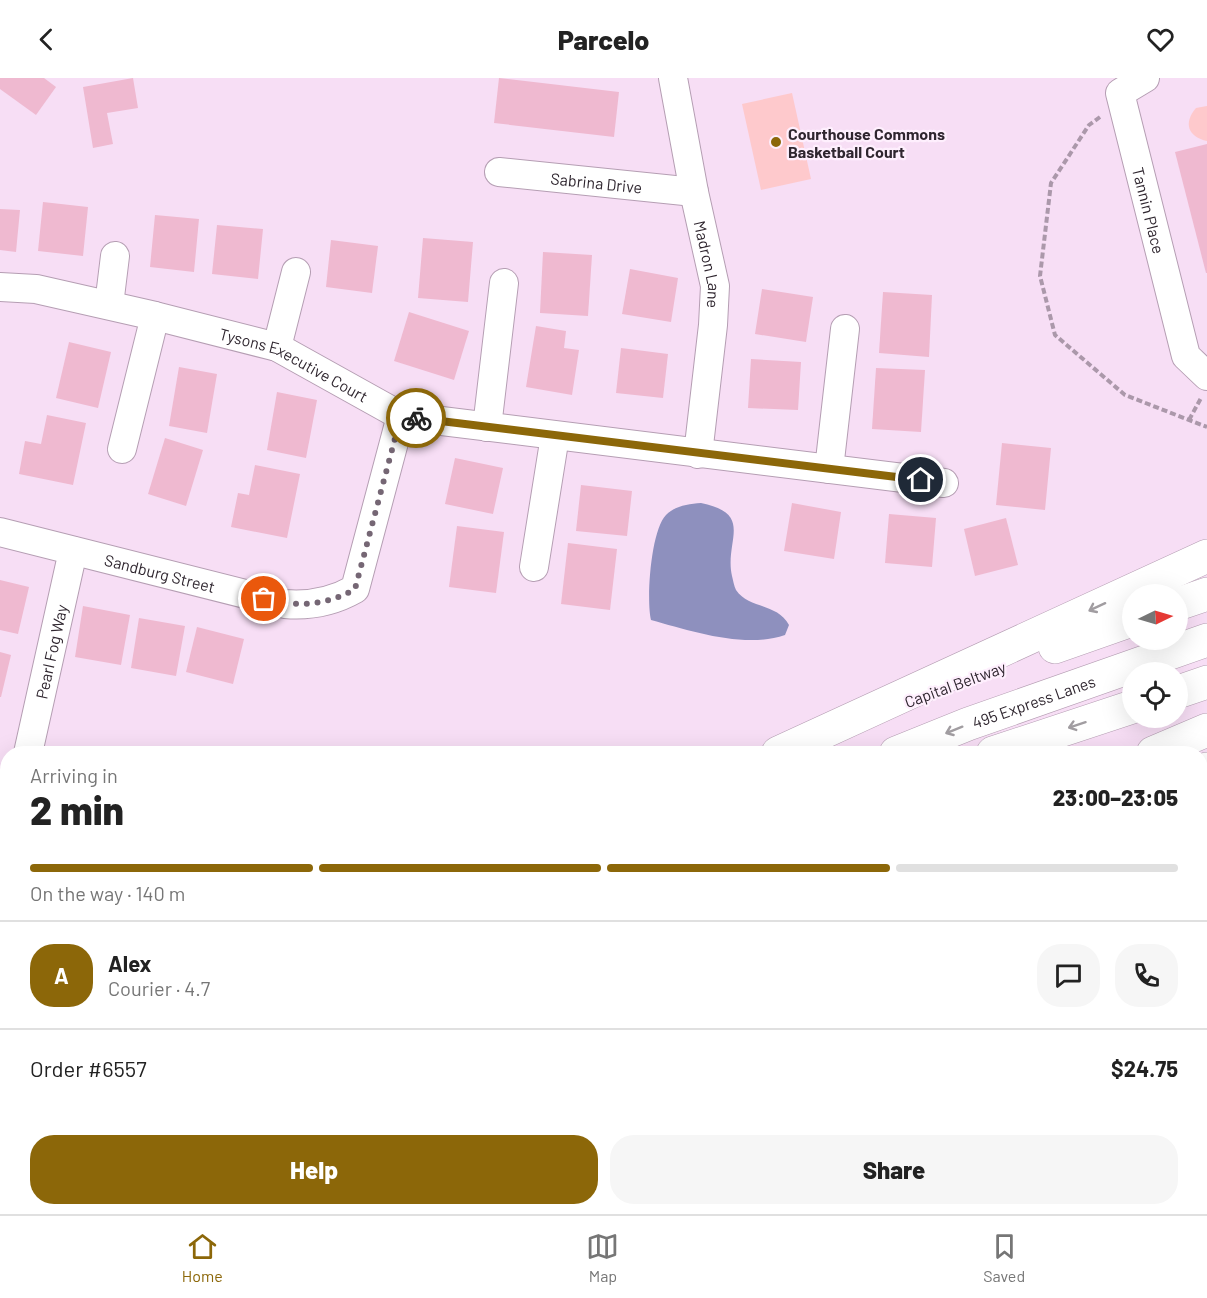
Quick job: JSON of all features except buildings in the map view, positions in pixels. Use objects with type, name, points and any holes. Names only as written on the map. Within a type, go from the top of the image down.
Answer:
[{"type":"highway","points":[[793,746],[1207,556]]},
{"type":"highway","points":[[1188,601],[1207,594]]},
{"type":"highway","name":"Capital Beltway","points":[[796,746],[916,698],[1122,624]]},
{"type":"highway","name":"495 Express Lanes","points":[[913,746],[968,724],[1207,640]]},
{"type":"highway","points":[[1188,689],[1207,682]]},
{"type":"highway","points":[[1014,746],[1122,710]]},
{"type":"highway","points":[[1169,746],[1207,730]]},
{"type":"street","name":"Madron Lane","points":[[673,78],[694,192],[715,286],[698,454]]},
{"type":"street","points":[[1122,101],[1120,93],[1145,78]]},
{"type":"street","name":"Tannin Place","points":[[1122,101],[1186,356],[1205,386]]},
{"type":"street","name":"Sabrina Drive","points":[[499,172],[694,192]]},
{"type":"street","points":[[109,305],[115,256]]},
{"type":"street","points":[[277,346],[296,272]]},
{"type":"street","points":[[487,427],[504,283]]},
{"type":"street","name":"Tysons Executive Court","points":[[0,287],[36,289],[277,346],[401,416],[944,483]]},
{"type":"street","points":[[122,449],[155,316]]},
{"type":"street","points":[[828,470],[845,329]]},
{"type":"street","name":"Sandburg Street","points":[[0,532],[285,604],[322,602],[340,598],[355,589],[401,416]]},
{"type":"street","points":[[534,567],[555,436]]},
{"type":"street","name":"Pearl Fog Way","points":[[30,746],[73,551]]},
{"type":"path","points":[[1122,101],[1089,125],[1052,183],[1040,276],[1055,335],[1125,395],[1207,427]]},
{"type":"path","points":[[1189,420],[1205,386]]},
{"type":"shaded area","name":"Courthouse Commons Basketball Court","points":[[792,93],[811,179],[761,190],[742,104]]},
{"type":"shaded area","points":[[1207,106],[1207,141],[1195,136],[1189,129],[1189,124],[1196,108]]},
{"type":"water","points":[[701,503],[728,514],[732,522],[734,530],[731,563],[736,590],[748,600],[784,618],[789,625],[785,635],[753,640],[718,637],[651,620],[649,597],[651,565],[661,523],[673,509]]},
{"type":"way so far","points":[[264,599],[292,605],[322,602],[340,598],[355,589],[401,416],[416,418]]},
{"type":"place","name":"Courthouse Commons Basketball Court","points":[[776,142]]},
{"type":"route","points":[[416,418],[921,480]]}]
